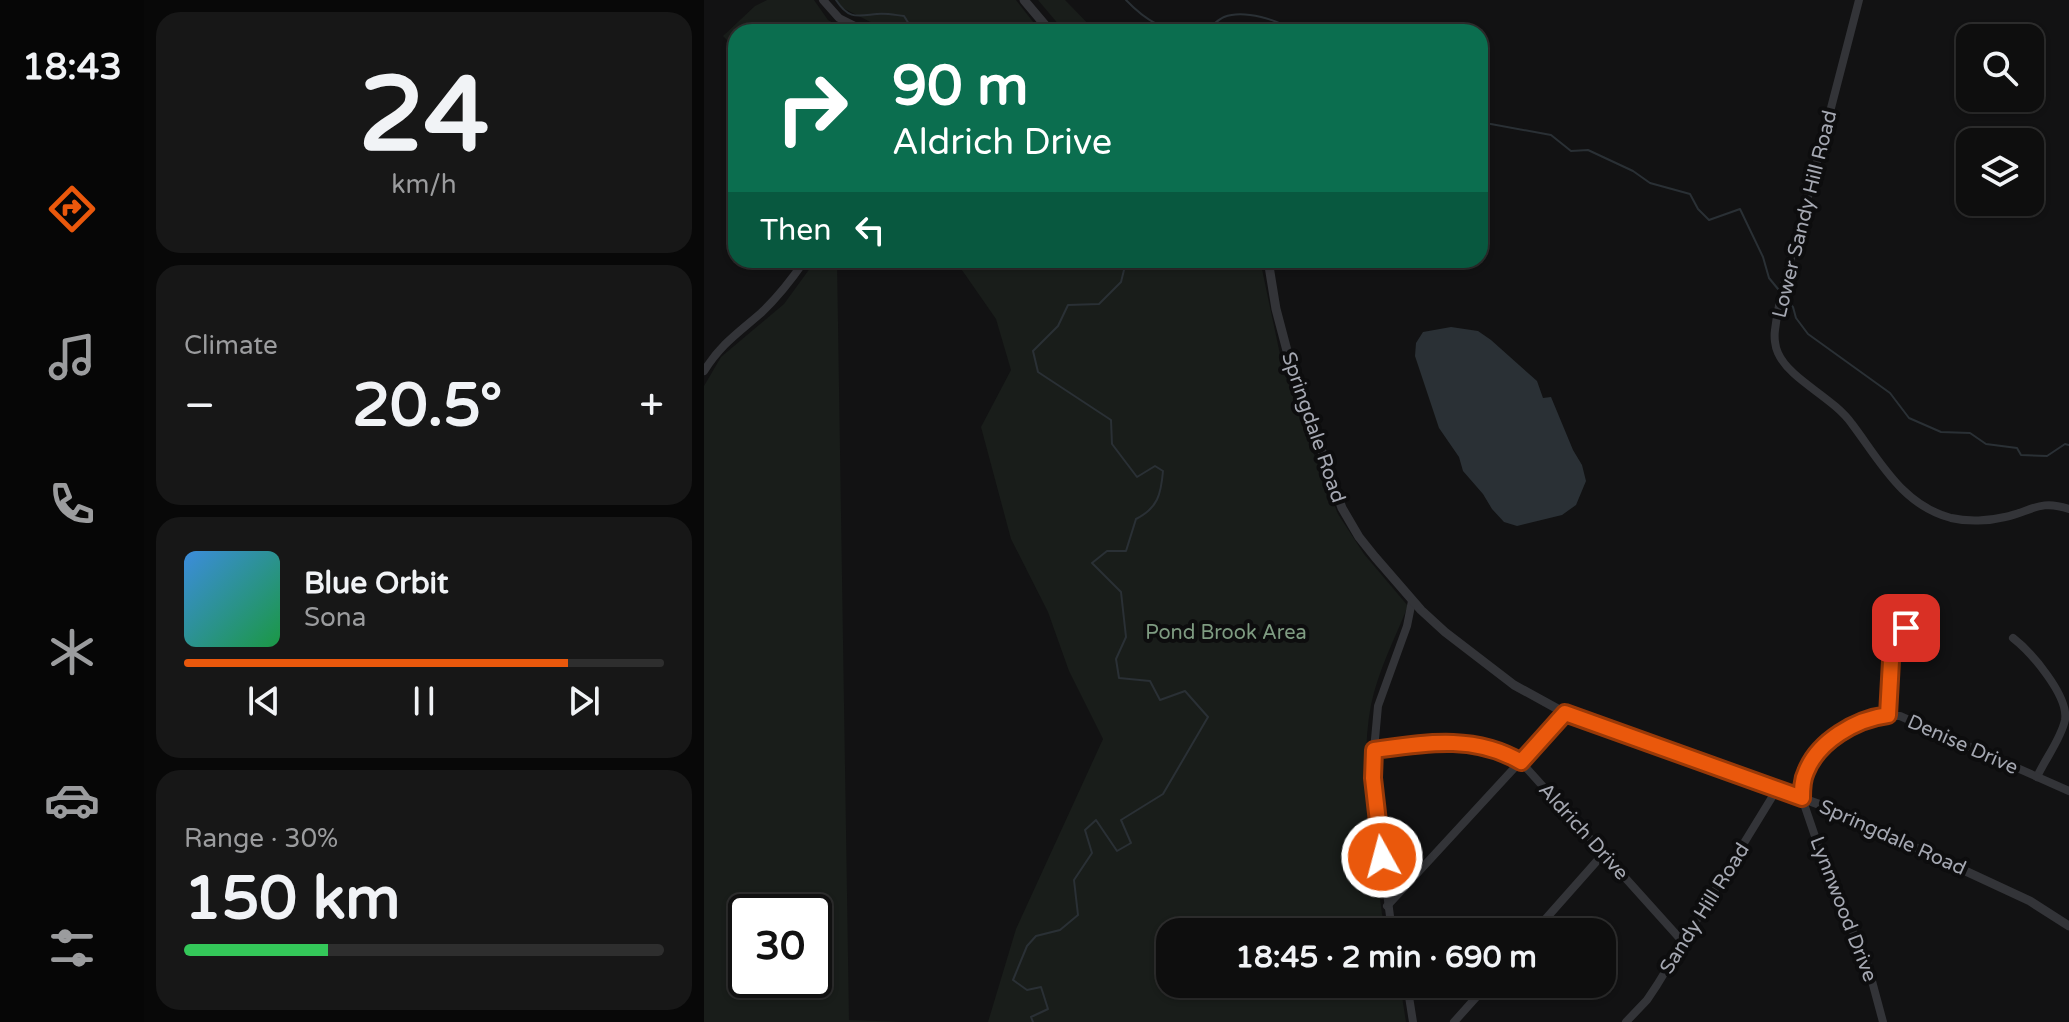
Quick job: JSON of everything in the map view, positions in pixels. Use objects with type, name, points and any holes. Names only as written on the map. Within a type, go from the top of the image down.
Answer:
[{"type":"street","points":[[823,0],[839,18],[851,24]]},
{"type":"street","points":[[1024,0],[1044,24]]},
{"type":"street","name":"Lower Sandy Hill Road","points":[[1859,0],[1786,282],[1774,334],[1777,352],[1786,366],[1851,421],[1887,474],[1928,509],[1952,518],[1975,520],[2006,517],[2053,503],[2069,509]]},
{"type":"street","points":[[704,371],[726,341],[761,313],[784,290],[799,268]]},
{"type":"street","name":"Springdale Road","points":[[1269,268],[1290,362],[1342,508],[1359,537],[1412,601],[1445,632],[1514,685],[1565,713],[1832,809],[2030,901],[2069,926]]},
{"type":"street","points":[[1389,918],[1373,778],[1374,750],[1378,706],[1407,626],[1412,601]]},
{"type":"street","points":[[2013,638],[2045,673],[2065,707],[2064,724],[2037,777]]},
{"type":"street","points":[[1888,715],[1892,643]]},
{"type":"street","points":[[1387,906],[1565,713]]},
{"type":"street","name":"Denise Drive","points":[[1802,798],[1806,771],[1826,745],[1856,724],[1888,715],[1912,719],[2069,791]]},
{"type":"street","name":"Aldrich Drive","points":[[1374,750],[1416,743],[1463,742],[1488,747],[1521,762],[1683,942]]},
{"type":"street","name":"Sandy Hill Road","points":[[1626,1022],[1647,1000],[1777,789]]},
{"type":"street","name":"Lynnwood Drive","points":[[1802,798],[1837,901],[1865,955],[1883,1022]]},
{"type":"street","points":[[1546,918],[1604,853]]},
{"type":"street","points":[[1409,998],[1413,1022]]},
{"type":"street","points":[[1454,1022],[1475,998]]},
{"type":"green space","points":[[767,0],[814,0],[828,20],[835,24],[736,24],[755,6]]},
{"type":"green space","points":[[835,0],[1016,0],[1035,24],[874,24],[843,8]]},
{"type":"green space","points":[[1038,0],[1065,0],[1088,24],[1058,24]]},
{"type":"green space","points":[[810,268],[837,268],[849,1020],[905,1022],[704,1022],[704,386],[721,357],[784,304]]},
{"type":"green space","name":"Pond Brook Area","points":[[961,268],[1262,268],[1281,359],[1338,514],[1364,554],[1408,606],[1378,680],[1367,731],[1369,810],[1383,918],[1156,918],[1156,998],[1402,998],[1406,1022],[988,1022],[1016,929],[1103,739],[1069,671],[1048,612],[1011,539],[981,427],[1011,370],[996,319]]},
{"type":"shaded area","points":[[1451,327],[1478,331],[1491,340],[1537,381],[1543,398],[1551,397],[1582,465],[1586,481],[1576,505],[1562,515],[1517,526],[1504,522],[1463,471],[1459,457],[1439,428],[1415,356],[1416,343],[1423,332]]},
{"type":"waterway","points":[[836,0],[849,14],[904,16],[909,24]]},
{"type":"waterway","points":[[1126,0],[1156,24]]},
{"type":"waterway","points":[[1214,24],[1224,17],[1241,14],[1282,24]]},
{"type":"waterway","points":[[1488,123],[1551,135],[1571,151],[1588,150],[1633,171],[1650,183],[1690,194],[1709,220],[1740,209],[1763,257],[1769,278],[1778,289]]},
{"type":"waterway","points":[[1033,1022],[1031,1017],[1048,1009],[1041,987],[1027,990],[1013,980],[1027,946],[1036,936],[1060,930],[1078,915],[1074,880],[1092,853],[1085,830],[1096,820],[1117,851],[1131,843],[1121,820],[1163,794],[1208,717],[1185,691],[1160,700],[1150,681],[1119,678],[1116,659],[1126,637],[1121,592],[1092,563],[1107,551],[1126,551],[1136,519],[1157,500],[1163,471],[1155,466],[1137,477],[1112,444],[1111,420],[1038,372],[1033,351],[1058,326],[1068,305],[1099,304],[1121,282],[1124,268]]},
{"type":"waterway","points":[[1785,297],[1808,334],[1890,393],[1909,418],[1941,432],[1970,433],[1986,444],[2017,448],[2021,455],[2047,456],[2065,444],[2069,445]]},
{"type":"route","points":[[1382,857],[1373,778],[1374,750],[1416,743],[1463,742],[1488,747],[1521,762],[1565,713],[1802,798],[1806,771],[1826,745],[1856,724],[1888,715],[1892,643],[1903,639],[1906,628]]}]
